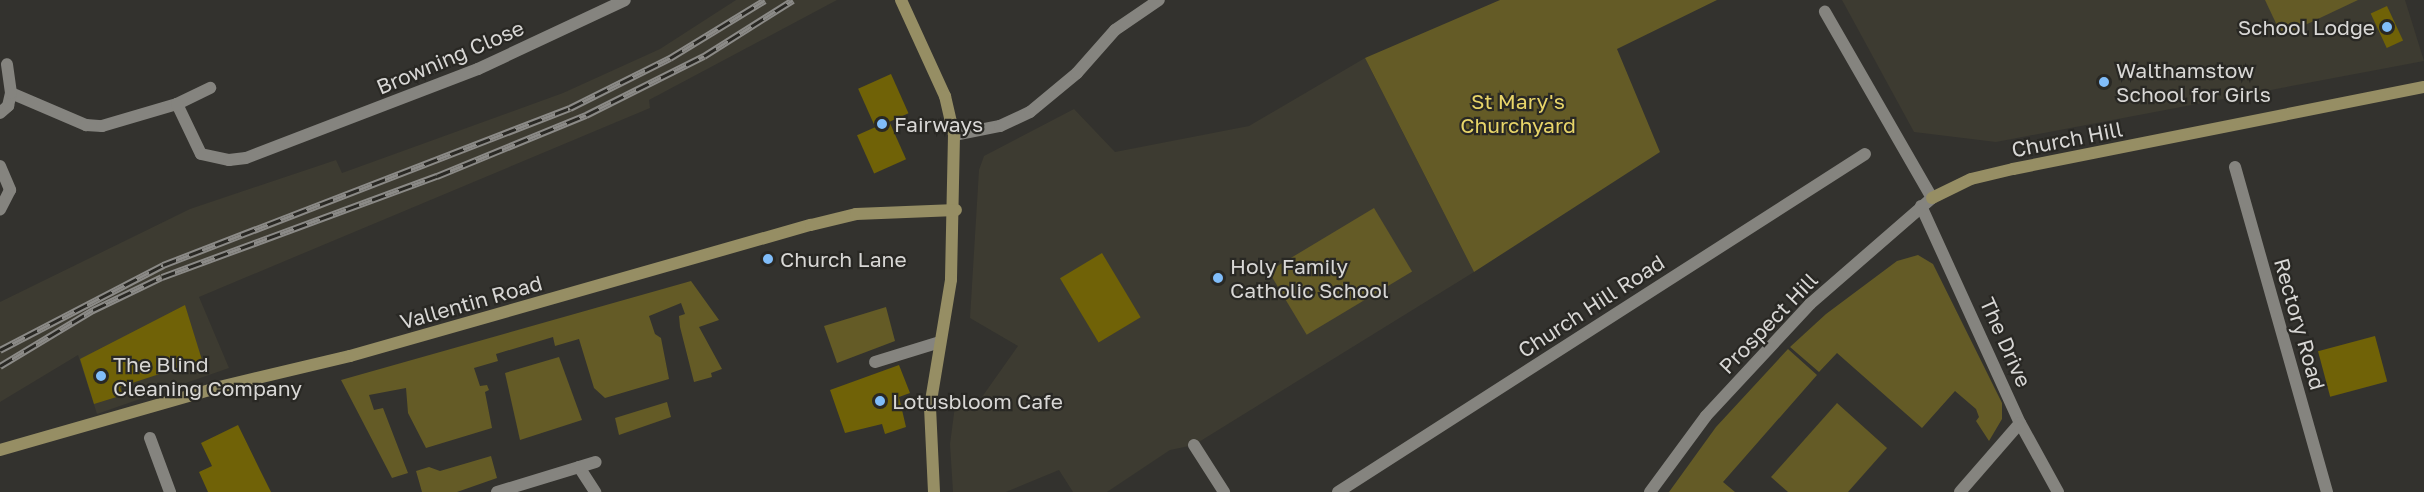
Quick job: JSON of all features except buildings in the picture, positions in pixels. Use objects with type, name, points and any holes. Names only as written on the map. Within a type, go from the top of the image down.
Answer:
[{"type":"street","name":"Browning Close","points":[[177,104],[196,148],[213,159],[246,158],[478,69],[625,0]]},
{"type":"street","points":[[901,0],[945,96],[954,135],[956,210],[951,280],[940,342],[928,439],[934,492]]},
{"type":"street","points":[[954,135],[1000,126],[1030,112],[1077,73],[1115,30],[1159,0]]},
{"type":"street","points":[[1826,12],[1932,198]]},
{"type":"street","points":[[0,113],[8,106],[11,93],[7,63]]},
{"type":"street","name":"Church Hill","points":[[1932,198],[1959,183],[2013,169],[2424,87]]},
{"type":"street","points":[[11,93],[86,125],[102,126],[177,104],[210,88]]},
{"type":"street","name":"Church Hill Road","points":[[1338,492],[1865,154]]},
{"type":"street","points":[[0,166],[10,190],[0,210]]},
{"type":"street","name":"Rectory Road","points":[[2235,167],[2327,492]]},
{"type":"street","name":"Prospect Hill","points":[[1650,492],[1706,416],[1810,304],[1932,198]]},
{"type":"street","name":"The Drive","points":[[1921,206],[2020,423],[2058,492]]},
{"type":"street","name":"Vallentin Road","points":[[0,450],[219,387],[350,357],[811,225],[856,214],[956,210]]},
{"type":"street","points":[[875,362],[940,342]]},
{"type":"street","points":[[1960,492],[2020,423]]},
{"type":"street","points":[[150,438],[170,492]]},
{"type":"street","points":[[1194,445],[1224,492]]},
{"type":"street","points":[[496,492],[596,462]]},
{"type":"street","points":[[579,467],[595,492]]},
{"type":"shaded area","points":[[736,0],[837,0],[649,100],[650,108],[199,297],[229,368],[97,414],[78,355],[0,402],[0,302],[190,209],[336,160],[342,173],[563,93],[660,49]]},
{"type":"shaded area","name":"Walthamstow School for Girls","points":[[1842,0],[2405,0],[2424,61],[1996,142],[1914,132]]},
{"type":"shaded area","name":"Holy Family Catholic School","points":[[1365,58],[1474,272],[1194,445],[1170,450],[1107,492],[1073,492],[1059,470],[1006,492],[953,492],[950,444],[955,406],[977,404],[1018,346],[970,318],[979,170],[984,156],[1074,109],[1115,152],[1249,126]]},
{"type":"green space","name":"St Mary's Churchyard","points":[[1500,0],[1717,0],[1617,49],[1660,152],[1474,272],[1365,58]]},
{"type":"green space","points":[[2265,0],[2358,0],[2282,36]]},
{"type":"green space","points":[[1374,208],[1412,271],[1307,335],[1269,271]]},
{"type":"green space","points":[[1918,255],[1933,264],[2002,403],[2002,419],[1989,441],[1976,421],[1979,417],[1976,409],[1955,391],[1922,428],[1837,353],[1819,372],[1790,347],[1826,314],[1897,261]]},
{"type":"green space","points":[[691,281],[719,320],[699,327],[722,369],[711,373],[712,377],[694,382],[680,327],[679,316],[685,314],[681,303],[649,316],[655,334],[661,338],[669,379],[605,398],[594,388],[579,339],[555,346],[553,337],[496,354],[498,361],[474,368],[480,386],[487,385],[489,390],[485,392],[492,428],[426,448],[408,413],[406,388],[369,395],[374,410],[383,408],[408,473],[392,478],[341,380]]},
{"type":"green space","points":[[886,307],[895,341],[837,363],[824,326]]},
{"type":"green space","points":[[1788,349],[1817,375],[1723,482],[1735,492],[1669,492],[1716,427]]},
{"type":"green space","points":[[559,357],[582,420],[520,440],[505,373]]},
{"type":"green space","points":[[667,402],[671,417],[619,435],[615,418]]},
{"type":"green space","points":[[1837,403],[1887,448],[1848,492],[1788,492],[1771,477]]},
{"type":"green space","points":[[491,456],[497,478],[457,492],[422,492],[416,471],[429,467],[440,471]]},
{"type":"railway","points":[[0,350],[163,265],[570,108],[670,58],[765,0]]},
{"type":"railway","points":[[0,366],[93,310],[162,277],[437,176],[586,115],[704,56],[793,0]]},
{"type":"place","name":"School Lodge","points":[[2387,27]]},
{"type":"place","name":"Walthamstow School for Girls","points":[[2104,82]]},
{"type":"place","name":"Fairways","points":[[882,124]]},
{"type":"place","name":"Church Lane","points":[[768,259]]},
{"type":"place","name":"Holy Family Catholic School","points":[[1218,278]]},
{"type":"place","name":"The Blind Cleaning Company","points":[[101,376]]},
{"type":"place","name":"Lotusbloom Cafe","points":[[880,401]]}]
